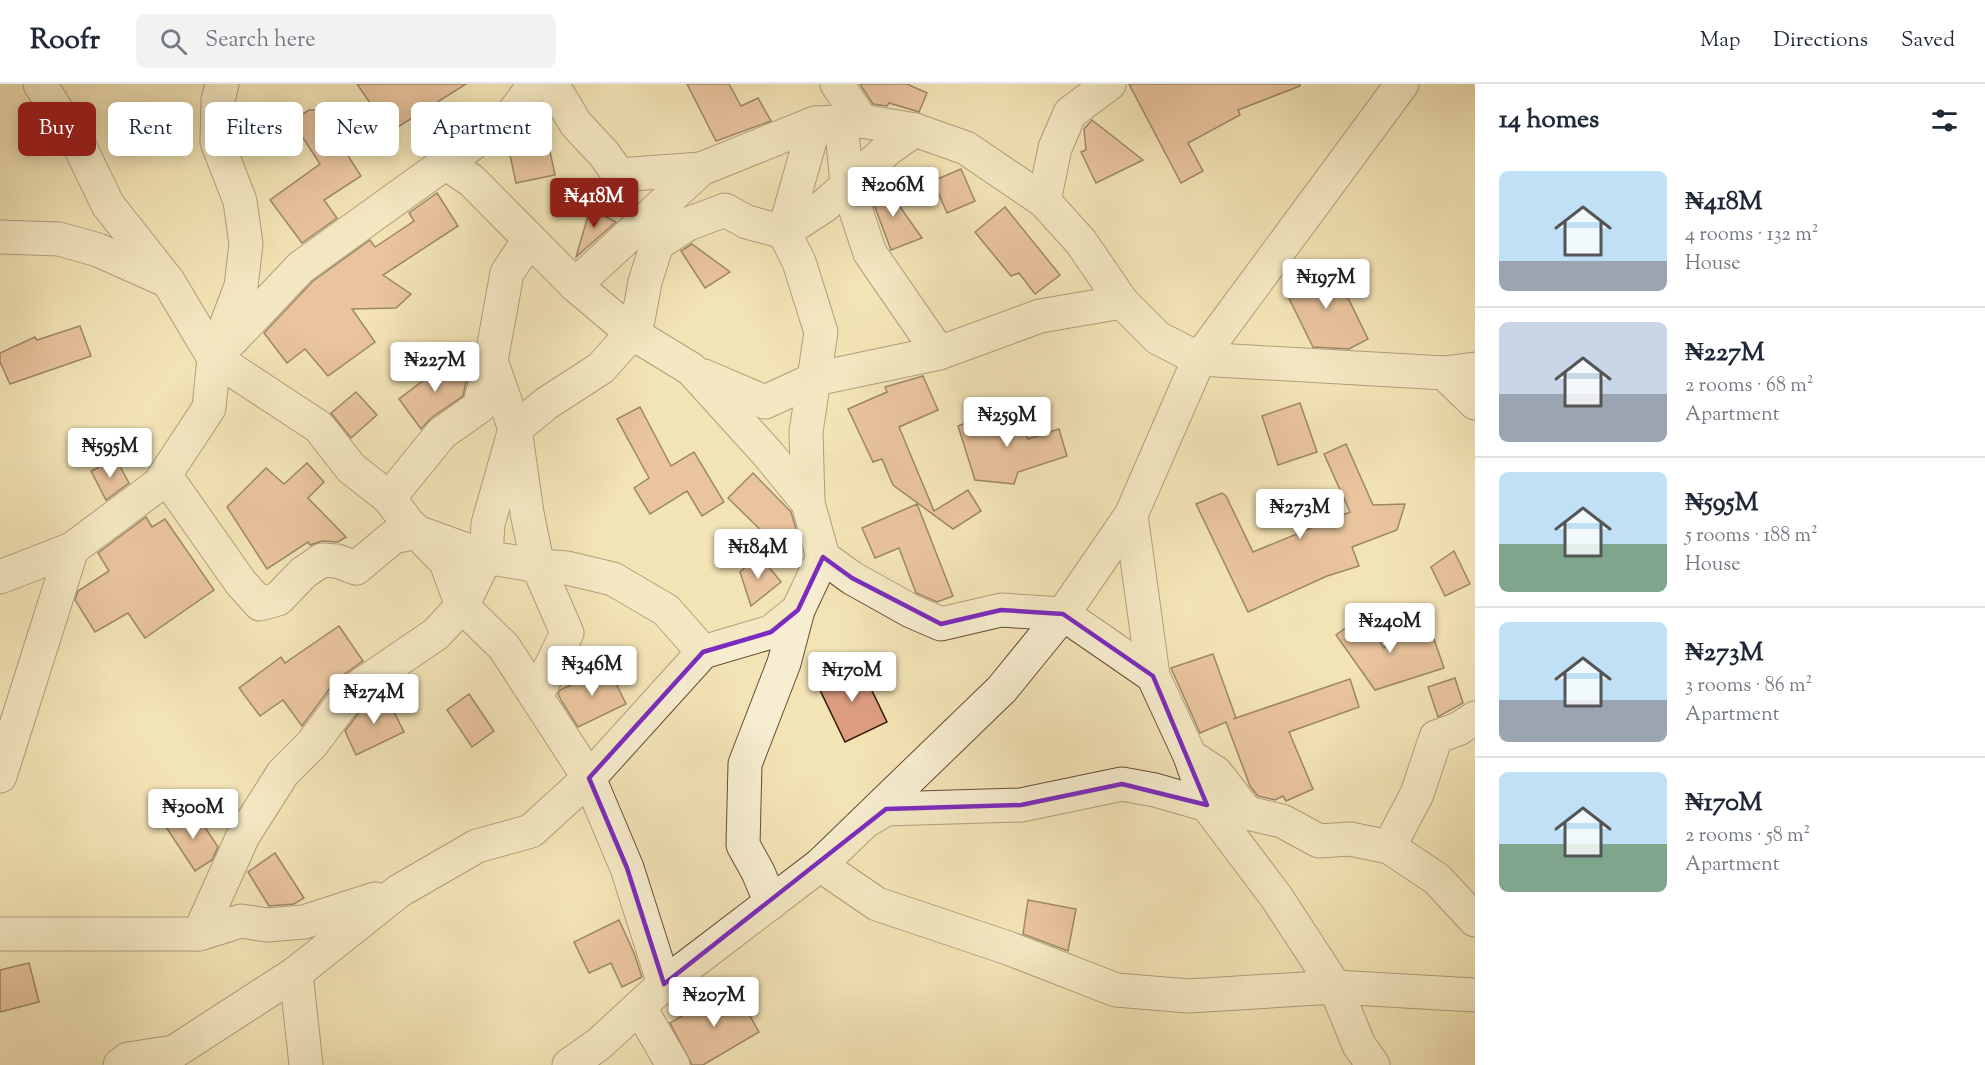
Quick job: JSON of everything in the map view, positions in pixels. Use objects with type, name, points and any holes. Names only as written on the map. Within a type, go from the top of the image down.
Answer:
[{"type":"street","points":[[40,84],[81,148],[108,205],[168,281],[214,358],[319,427],[351,468],[389,498],[446,562],[462,606],[504,647],[589,778],[627,868],[664,984]]},
{"type":"street","points":[[0,577],[72,549],[159,484],[209,408],[214,358],[241,286],[246,244],[240,201],[217,142],[218,100],[222,84]]},
{"type":"street","points":[[214,358],[301,267],[511,116],[535,84]]},
{"type":"street","points":[[552,84],[576,124],[620,175],[701,169],[840,122],[915,130],[966,148],[1044,201],[1081,242],[1122,302],[1158,338],[1199,359],[1459,371],[1475,403]]},
{"type":"street","points":[[837,84],[847,184],[870,253],[939,353]]},
{"type":"street","points":[[1044,201],[1055,148],[1070,113],[1109,84]]},
{"type":"street","points":[[569,1065],[599,1044],[664,984],[820,865],[1002,689],[1063,614],[1131,515],[1199,359],[1402,84]]},
{"type":"street","points":[[784,232],[840,122]]},
{"type":"street","points":[[199,934],[243,836],[283,773],[312,744],[351,692],[436,634],[462,606],[486,557],[488,524],[515,429],[547,403],[601,368],[632,333],[638,320],[645,282],[657,244],[688,224],[725,210],[747,222],[784,232],[824,206],[847,184],[915,130]]},
{"type":"street","points":[[446,163],[472,181],[575,285],[632,333],[691,369],[765,402],[815,380],[939,353],[1040,316],[1122,302]]},
{"type":"street","points":[[575,285],[701,169]]},
{"type":"street","points":[[784,232],[799,262],[821,332],[806,432],[808,503],[823,557],[852,578],[911,611],[941,624],[1001,610],[1063,614],[1153,676]]},
{"type":"street","points":[[0,237],[59,239],[98,250],[168,281]]},
{"type":"street","points":[[389,498],[442,433],[479,407],[491,361],[507,273],[530,240]]},
{"type":"street","points":[[491,361],[515,429],[526,513],[538,566],[567,633],[537,695]]},
{"type":"street","points":[[691,369],[768,454],[808,503]]},
{"type":"street","points":[[165,475],[241,583],[260,604],[278,599],[303,573],[322,560],[338,561],[356,568],[393,537],[417,532],[486,557],[538,566],[567,568],[613,579],[666,610],[703,652]]},
{"type":"street","points":[[1131,515],[1153,676],[1190,756],[1207,805],[1277,898],[1335,987],[1359,1045],[1373,1065]]},
{"type":"street","points":[[0,776],[72,549]]},
{"type":"street","points":[[771,903],[743,845],[745,764],[784,663],[798,610],[823,557]]},
{"type":"street","points":[[120,1065],[128,1059],[174,1052],[296,972],[399,891],[477,846],[531,831],[589,778],[703,652],[771,632],[798,610]]},
{"type":"street","points":[[1389,847],[1417,794],[1436,737],[1458,729],[1475,718]]},
{"type":"street","points":[[1190,756],[1216,773],[1247,813],[1282,820],[1319,841],[1350,839],[1389,847],[1437,879],[1475,920]]},
{"type":"street","points":[[862,824],[886,809],[1021,805],[1122,784],[1155,790],[1207,805]]},
{"type":"street","points":[[820,865],[877,904],[1008,948],[1116,990],[1189,996],[1335,987],[1475,995]]},
{"type":"street","points":[[0,934],[199,934],[241,921],[267,925],[304,922],[399,891]]},
{"type":"street","points":[[296,972],[306,1065]]},
{"type":"street","points":[[640,1008],[673,1065]]},
{"type":"highlighted area","points":[[823,557],[852,578],[941,624],[1001,610],[1063,614],[1153,676],[1207,805],[1122,784],[1021,805],[886,809],[664,984],[627,868],[589,778],[703,652],[771,632],[798,610]]},
{"type":"building","points":[[357,84],[466,84],[438,102],[411,102],[411,119],[399,126],[399,102],[369,102]]},
{"type":"building","points":[[687,84],[729,84],[741,106],[758,98],[771,121],[716,141]]},
{"type":"building","points":[[860,84],[907,84],[927,93],[919,112],[889,103],[887,106],[873,104]]},
{"type":"building","points":[[1129,84],[1300,84],[1300,86],[1238,110],[1240,115],[1188,143],[1203,171],[1181,183]]},
{"type":"building","points":[[309,110],[315,110],[315,156],[348,156],[361,176],[324,200],[337,218],[302,243],[270,200],[320,164],[303,138],[303,114]]},
{"type":"building","points":[[1092,120],[1143,160],[1096,183],[1081,152],[1086,150],[1084,129]]},
{"type":"building","points":[[510,156],[551,156],[555,175],[516,183]]},
{"type":"building","points":[[961,169],[975,201],[947,213],[933,181]]},
{"type":"building","points":[[881,180],[922,238],[891,250],[869,191]]},
{"type":"building","points":[[437,193],[458,226],[383,275],[411,294],[396,308],[352,309],[375,342],[328,376],[305,349],[287,363],[264,333],[313,281],[370,240],[375,247],[414,221],[409,213]]},
{"type":"building","points":[[1005,207],[1060,275],[1035,294],[1019,273],[1011,276],[975,232]]},
{"type":"building","points":[[590,209],[616,222],[576,257]]},
{"type":"building","points":[[692,244],[730,272],[705,288],[681,251]]},
{"type":"building","points":[[1331,263],[1368,339],[1349,349],[1313,347],[1283,286]]},
{"type":"building","points":[[80,326],[91,356],[10,384],[0,362],[0,353],[35,337],[37,340]]},
{"type":"building","points":[[453,358],[467,377],[463,396],[431,418],[421,429],[399,399]]},
{"type":"building","points":[[923,376],[938,410],[899,427],[934,511],[968,490],[981,511],[953,529],[893,485],[882,459],[873,462],[848,409],[887,392],[885,387]]},
{"type":"building","points":[[356,392],[377,415],[351,438],[331,413]]},
{"type":"building","points":[[1300,403],[1317,452],[1278,465],[1262,416]]},
{"type":"building","points":[[640,407],[671,466],[694,452],[724,502],[702,516],[687,491],[650,514],[634,488],[649,478],[617,419]]},
{"type":"building","points":[[1014,408],[1028,439],[1059,429],[1067,456],[1018,472],[1014,484],[975,480],[958,426],[988,415],[989,419]]},
{"type":"building","points":[[1346,444],[1373,505],[1405,504],[1397,530],[1352,547],[1359,566],[1327,576],[1248,612],[1196,504],[1222,493],[1226,496],[1253,552],[1350,512],[1324,454]]},
{"type":"building","points":[[116,459],[129,483],[106,500],[91,471]]},
{"type":"building","points":[[307,463],[324,482],[308,498],[346,537],[338,542],[322,541],[310,545],[308,542],[267,569],[227,507],[266,468],[284,484]]},
{"type":"building","points":[[753,473],[791,512],[797,532],[780,549],[728,498]]},
{"type":"building","points":[[917,504],[953,596],[937,602],[916,593],[899,548],[875,558],[862,528]]},
{"type":"building","points":[[146,517],[152,527],[165,519],[214,590],[145,638],[128,613],[95,632],[75,600],[78,591],[109,571],[98,553]]},
{"type":"building","points":[[1454,551],[1470,584],[1445,596],[1431,567]]},
{"type":"building","points":[[759,555],[781,582],[751,606],[740,572]]},
{"type":"building","points":[[1362,616],[1384,648],[1406,625],[1434,639],[1444,668],[1375,690],[1336,635]]},
{"type":"building","points":[[339,626],[363,661],[336,680],[302,726],[283,700],[260,716],[239,688],[281,657],[285,663]]},
{"type":"building","points":[[1213,654],[1236,718],[1350,679],[1359,707],[1289,732],[1313,789],[1286,801],[1283,796],[1275,800],[1258,796],[1250,786],[1226,722],[1200,733],[1171,668]]},
{"type":"building","points":[[849,665],[853,672],[861,668],[887,722],[845,742],[819,688],[827,684],[823,677]]},
{"type":"building","points":[[608,667],[626,704],[578,727],[558,694],[560,690]]},
{"type":"building","points":[[1455,678],[1463,703],[1438,717],[1428,687]]},
{"type":"building","points":[[384,692],[404,732],[356,755],[345,731],[364,706]]},
{"type":"building","points":[[469,694],[494,731],[472,747],[447,710]]},
{"type":"building","points":[[193,809],[218,847],[212,860],[195,871],[166,827]]},
{"type":"building","points":[[275,853],[304,898],[294,904],[269,906],[248,872]]},
{"type":"building","points":[[1028,900],[1076,909],[1068,951],[1023,934]]},
{"type":"building","points":[[619,920],[642,977],[622,987],[611,963],[589,973],[574,942]]},
{"type":"building","points":[[29,963],[39,1002],[0,1012],[0,970]]},
{"type":"building","points":[[733,986],[759,1032],[703,1065],[692,1065],[670,1023]]}]
